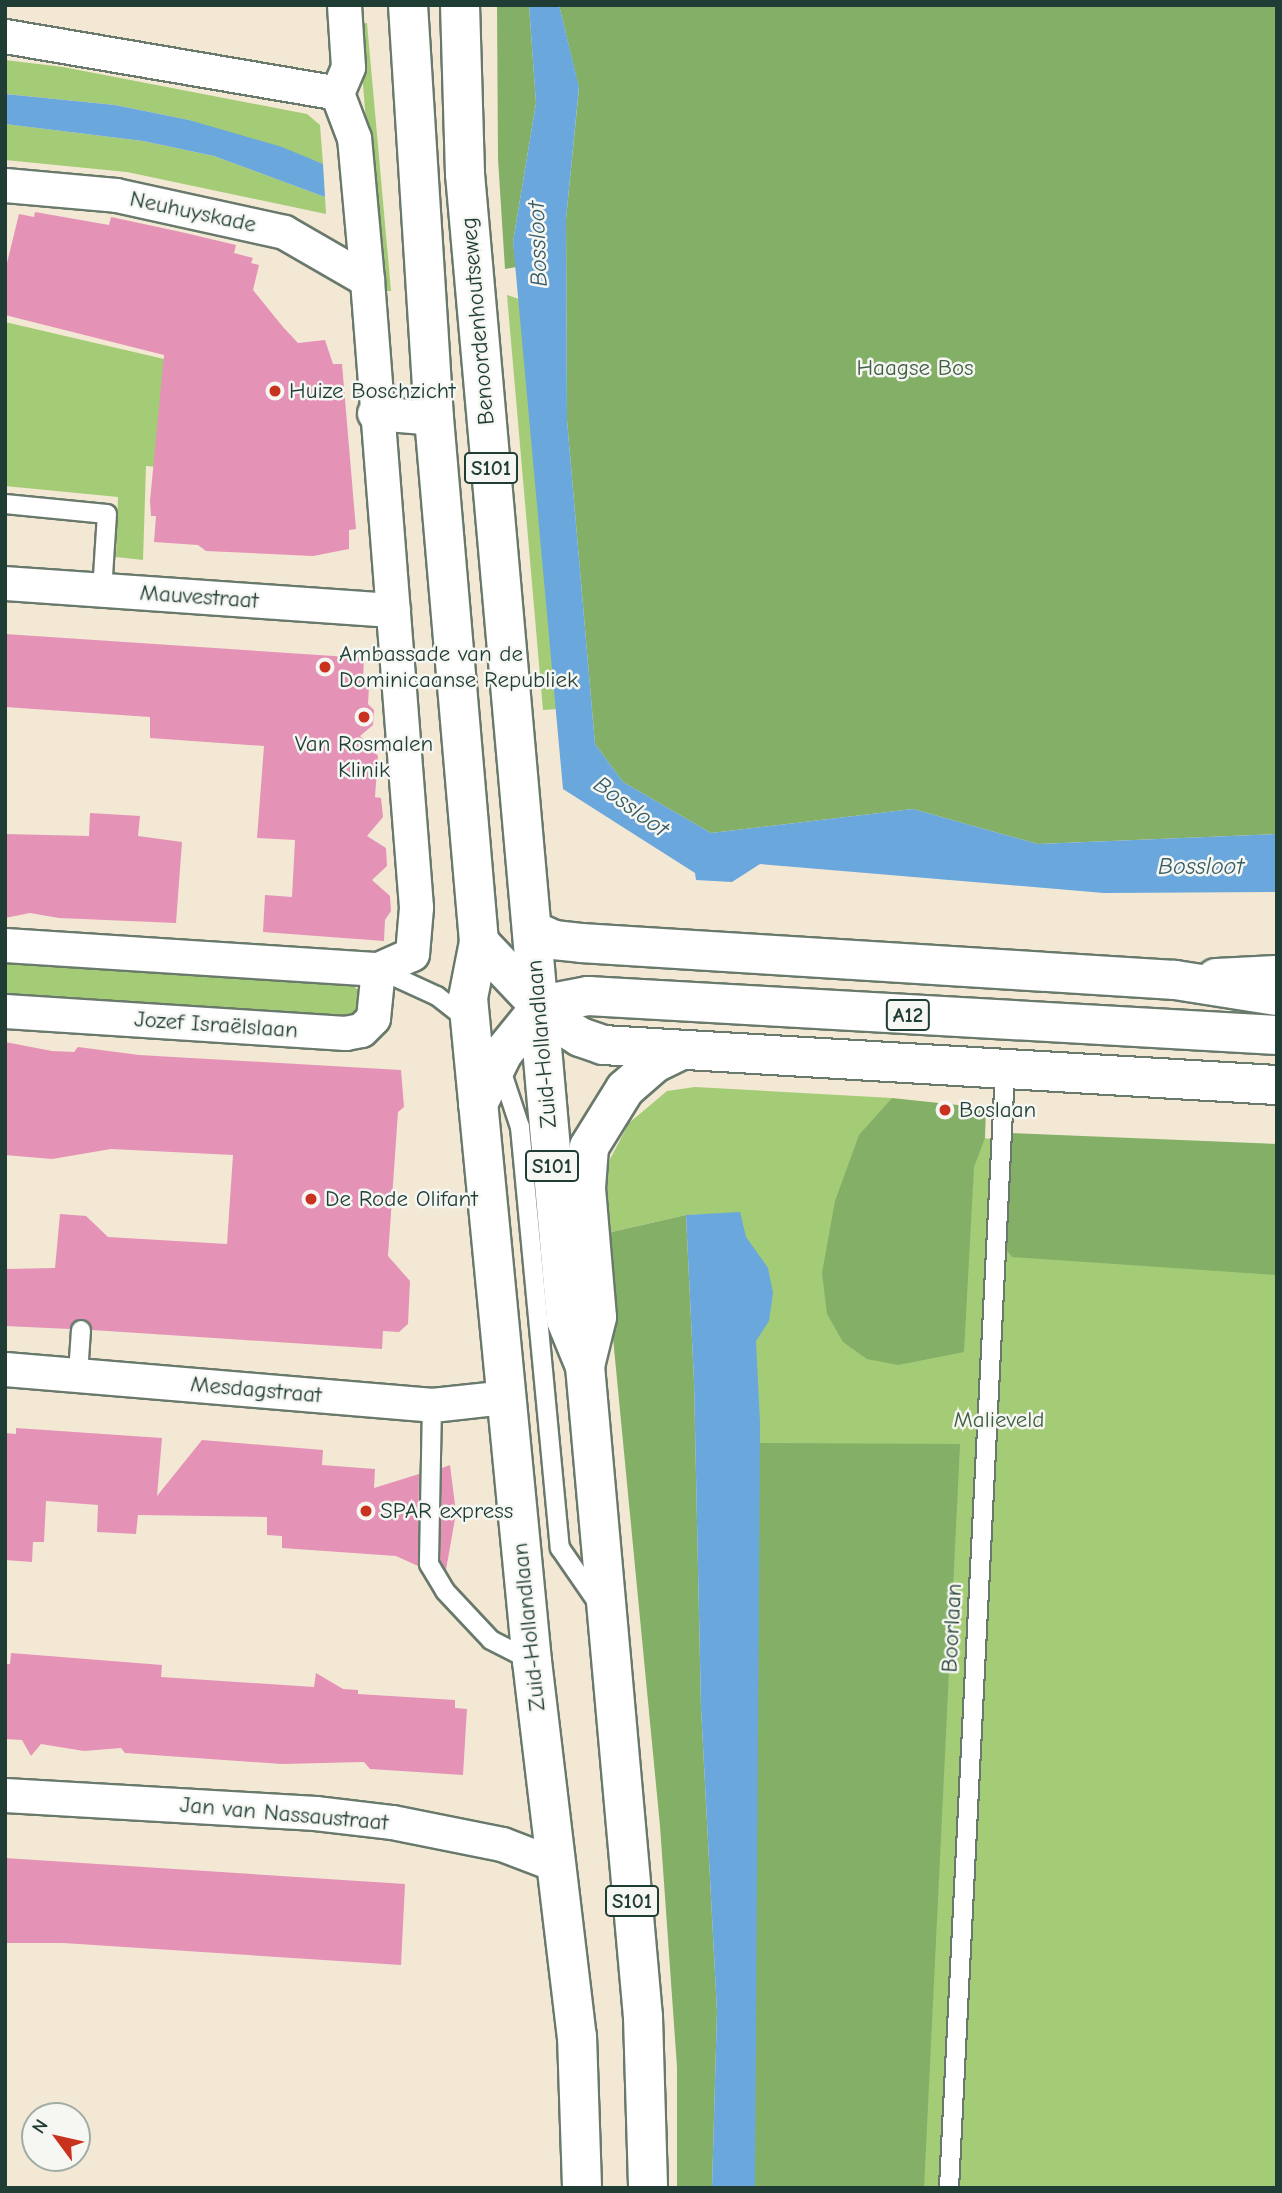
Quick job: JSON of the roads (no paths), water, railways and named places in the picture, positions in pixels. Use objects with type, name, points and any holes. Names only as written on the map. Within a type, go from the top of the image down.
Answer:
[{"type":"main road","name":"Benoordenhoutseweg","points":[[408,5],[434,418],[479,942]]},
{"type":"main road","name":"Benoordenhoutseweg","points":[[460,5],[464,174],[532,930]]},
{"type":"main road","name":"A12","points":[[532,930],[554,940],[581,943],[1175,980],[1277,996]]},
{"type":"main road","name":"Zuid-Hollandlaan","points":[[532,930],[566,1320],[585,1366],[643,2017],[648,2188]]},
{"type":"main road","name":"A12","points":[[479,942],[540,1008],[562,1027],[590,1041],[680,1051],[1277,1085]]},
{"type":"main road","name":"Zuid-Hollandlaan","points":[[479,942],[468,998],[470,1023],[532,1661],[577,2036],[582,2188]]},
{"type":"main road","points":[[1175,980],[1277,975]]},
{"type":"main road","name":"A12","points":[[540,1008],[566,999],[607,996],[1277,1035]]},
{"type":"main road","points":[[478,1104],[498,1062],[540,1008]]},
{"type":"main road","points":[[585,1366],[597,1317],[586,1188],[589,1147],[625,1089],[655,1063],[680,1051]]},
{"type":"street","points":[[5,945],[378,969],[412,954],[416,907],[393,610],[374,414],[367,281],[354,138],[337,93],[348,67],[344,5]]},
{"type":"street","points":[[5,36],[337,93]]},
{"type":"street","name":"Neuhuyskade","points":[[5,185],[116,195],[284,232],[367,281]]},
{"type":"street","points":[[374,414],[434,418]]},
{"type":"street","name":"Mauvestraat","points":[[5,583],[393,610]]},
{"type":"street","name":"Jozef Israëlslaan","points":[[5,1011],[345,1033],[361,1030],[373,1018],[378,969]]},
{"type":"street","name":"Mesdagstraat","points":[[5,1369],[432,1405],[506,1397]]},
{"type":"street","name":"Jan van Nassaustraat","points":[[5,1795],[315,1813],[445,1829],[502,1843],[557,1866]]},
{"type":"lane","points":[[5,504],[107,514],[102,591]]},
{"type":"lane","points":[[378,969],[438,996],[470,1023]]},
{"type":"lane","name":"Zuid-Hollandlaan","points":[[470,1023],[498,1062],[520,1127],[560,1548],[606,1614]]},
{"type":"lane","name":"Boorlaan","points":[[949,2188],[1005,1071]]},
{"type":"lane","points":[[69,1373],[81,1330]]},
{"type":"lane","points":[[432,1405],[429,1564],[445,1591],[491,1640],[532,1661]]},
{"type":"water","name":"Bossloot","points":[[529,5],[559,5],[579,87],[566,219],[567,420],[595,744],[623,782],[711,833],[913,809],[1038,844],[1277,834],[1277,892],[1104,893],[760,864],[732,882],[696,880],[695,873],[563,789],[513,242],[536,103]]},
{"type":"water","points":[[5,94],[115,105],[189,120],[282,147],[323,164],[325,197],[214,156],[143,141],[5,124]]},
{"type":"water","points":[[740,1212],[746,1237],[768,1268],[773,1293],[769,1321],[756,1341],[760,1423],[755,2188],[712,2188],[717,2011],[701,1708],[694,1381],[686,1215]]},
{"type":"place","name":"Huize Boschzicht","points":[[275,391]]},
{"type":"place","name":"Ambassade van de Dominicaanse Republiek","points":[[325,667]]},
{"type":"place","name":"Van Rosmalen Klinik","points":[[364,717]]},
{"type":"place","name":"Boslaan","points":[[945,1110]]},
{"type":"place","name":"De Rode Olifant","points":[[311,1199]]},
{"type":"place","name":"SPAR express","points":[[366,1511]]},
{"type":"park label","name":"Haagse Bos","points":[[915,368]]},
{"type":"park label","name":"Malieveld","points":[[999,1420]]}]
